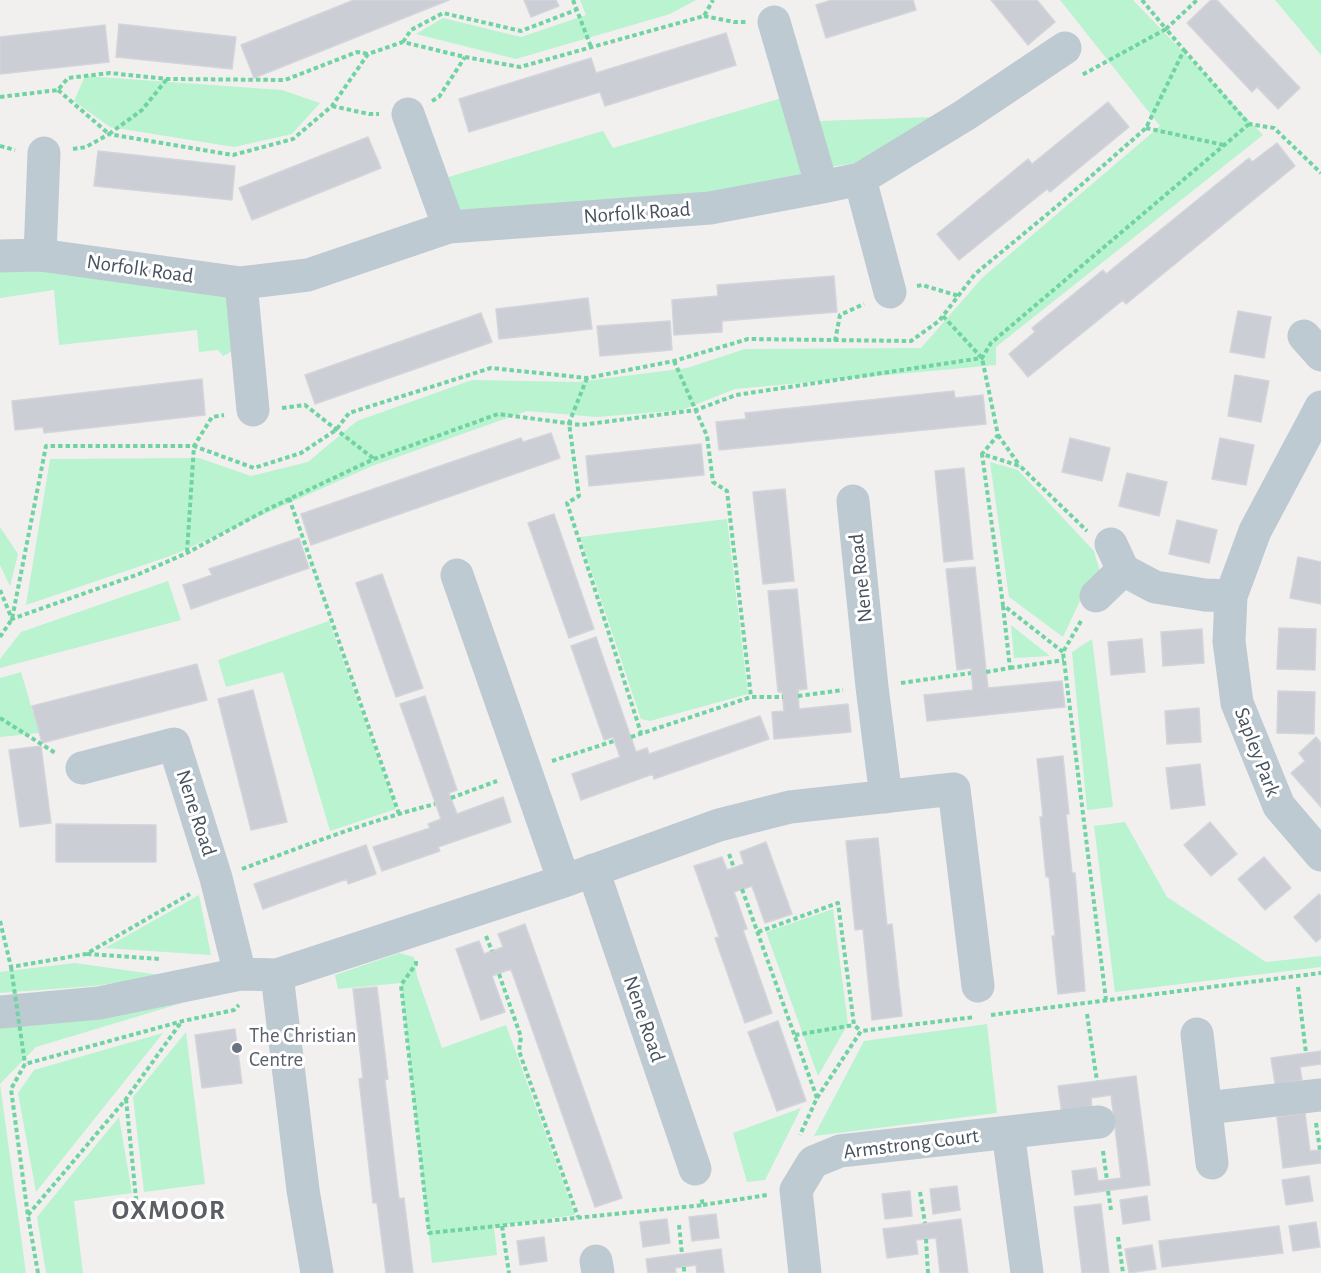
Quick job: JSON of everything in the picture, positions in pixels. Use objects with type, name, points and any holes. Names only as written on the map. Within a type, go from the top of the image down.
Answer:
[{"type":"street","points":[[774,22],[822,187]]},
{"type":"street","name":"Norfolk Road","points":[[0,256],[40,255],[241,283],[308,275],[449,227],[710,208],[822,187],[860,179],[965,115],[1065,48]]},
{"type":"street","points":[[408,114],[449,227]]},
{"type":"street","points":[[40,255],[44,153]]},
{"type":"street","points":[[860,179],[890,292]]},
{"type":"street","points":[[241,283],[253,410]]},
{"type":"street","name":"Sapley Park","points":[[1321,407],[1255,531],[1231,596],[1229,641],[1237,703],[1279,806],[1321,855]]},
{"type":"street","name":"Nene Road","points":[[853,501],[886,797]]},
{"type":"street","points":[[1096,596],[1117,557],[1155,587],[1205,595],[1231,596]]},
{"type":"street","name":"Nene Road","points":[[458,575],[694,1169]]},
{"type":"street","name":"Nene Road","points":[[82,768],[174,744],[216,878],[261,975],[317,1273]]},
{"type":"street","points":[[0,1012],[99,1003],[261,975],[414,930],[718,825],[790,807],[954,789],[982,1006]]},
{"type":"street","points":[[1197,1034],[1212,1163]]},
{"type":"street","points":[[1206,1108],[1321,1095]]},
{"type":"street","name":"Armstrong Court","points":[[796,1190],[813,1162],[840,1151],[1100,1122]]},
{"type":"street","name":"Armstrong Court","points":[[1008,1132],[1027,1273]]},
{"type":"street","points":[[796,1190],[805,1273]]},
{"type":"path","points":[[573,0],[592,47]]},
{"type":"path","points":[[0,98],[58,90],[68,78],[110,73],[167,79],[285,80],[357,52],[368,54],[403,42],[520,67],[704,16],[713,0]]},
{"type":"path","points":[[1142,0],[1249,124],[1274,128],[1321,173]]},
{"type":"path","points":[[1065,48],[1082,75],[1166,29],[1197,0]]},
{"type":"path","points":[[403,42],[411,30],[443,14],[521,31],[576,10]]},
{"type":"path","points":[[0,637],[12,619],[46,446],[195,446],[254,468],[301,453],[336,430],[349,413],[491,368],[587,378],[674,361],[748,339],[911,340],[939,321],[975,274],[1146,128],[1184,50]]},
{"type":"path","points":[[58,90],[110,134],[233,154],[293,138],[332,106],[368,54]]},
{"type":"path","points":[[0,146],[44,153],[86,147],[110,134],[142,110],[167,79]]},
{"type":"path","points":[[982,358],[991,343],[1249,124]]},
{"type":"path","points":[[1146,128],[1224,145]]},
{"type":"path","points":[[943,316],[982,358],[998,435],[1020,466],[1097,542],[1117,557]]},
{"type":"path","points":[[12,619],[139,574],[187,553],[289,498],[374,459],[498,414],[581,425],[696,410],[736,395],[982,358]]},
{"type":"path","points":[[674,361],[707,436],[712,482],[727,491],[751,697]]},
{"type":"path","points":[[587,378],[569,423],[579,496],[567,503],[641,733]]},
{"type":"path","points":[[187,553],[195,446],[212,417],[305,405],[374,459]]},
{"type":"path","points":[[998,435],[982,454],[1010,668]]},
{"type":"path","points":[[982,454],[1020,466]]},
{"type":"path","points":[[289,498],[399,813]]},
{"type":"path","points":[[0,590],[12,619]]},
{"type":"path","points":[[1096,596],[1063,652],[1106,1000]]},
{"type":"path","points":[[1003,605],[1063,652]]},
{"type":"path","points":[[986,672],[1064,660]]},
{"type":"path","points":[[631,736],[751,697],[783,697]]},
{"type":"path","points":[[11,967],[86,954],[216,878],[399,813],[435,804]]},
{"type":"path","points":[[742,889],[818,1098]]},
{"type":"path","points":[[758,932],[838,903],[854,1025],[861,1031]]},
{"type":"path","points":[[0,921],[11,967],[25,1064],[10,1089],[38,1273]]},
{"type":"path","points":[[414,930],[416,964],[401,985],[429,1233],[703,1205],[796,1190]]},
{"type":"path","points":[[800,1136],[818,1098],[861,1031],[982,1006],[1106,1000],[1321,973]]},
{"type":"path","points":[[499,974],[521,1037],[519,1051],[578,1218]]},
{"type":"path","points":[[25,1064],[183,1021],[234,1010],[261,975]]},
{"type":"path","points":[[1298,987],[1306,1053]]},
{"type":"path","points":[[1088,1014],[1097,1081]]},
{"type":"path","points":[[28,1216],[126,1099],[183,1021]]},
{"type":"path","points":[[795,1035],[854,1025]]},
{"type":"path","points":[[126,1099],[137,1208],[128,1208]]},
{"type":"path","points":[[694,1169],[703,1205]]},
{"type":"path","points":[[1108,1191],[1111,1210]]},
{"type":"path","points":[[920,1192],[924,1223]]},
{"type":"path","points":[[679,1225],[682,1254]]},
{"type":"path","points":[[502,1226],[509,1273]]},
{"type":"path","points":[[1118,1237],[1123,1273]]},
{"type":"path","points":[[926,1239],[928,1273]]},
{"type":"path","points":[[684,1267],[684,1273]]},
{"type":"green space","points":[[580,0],[696,0],[670,14],[516,59],[416,34],[443,18],[521,37],[586,15]]},
{"type":"green space","points":[[1060,0],[1133,0],[1263,135],[996,347],[996,365],[735,389],[682,410],[597,417],[527,411],[372,466],[173,555],[26,605],[50,459],[199,458],[251,476],[308,462],[357,421],[472,380],[578,382],[687,368],[745,349],[921,348],[982,278],[1160,126]]},
{"type":"green space","points":[[1275,0],[1321,0],[1321,55]]},
{"type":"green space","points":[[85,76],[282,90],[320,103],[292,134],[234,147],[110,127],[74,101]]},
{"type":"green space","points":[[785,97],[808,174],[699,196],[457,212],[445,178],[603,131],[613,148]]},
{"type":"green space","points":[[932,117],[861,162],[830,167],[819,121]]},
{"type":"green space","points":[[29,265],[230,296],[236,349],[223,356],[218,350],[199,352],[197,330],[59,345],[54,290],[0,298],[0,267]]},
{"type":"green space","points":[[990,462],[1018,470],[1094,551],[1100,572],[1085,590],[1063,637],[1009,597]]},
{"type":"green space","points":[[727,519],[748,694],[650,721],[641,719],[580,537]]},
{"type":"green space","points":[[0,527],[18,554],[10,586],[0,565]]},
{"type":"green space","points":[[168,581],[181,620],[0,668],[0,659],[21,632]]},
{"type":"green space","points":[[329,621],[396,809],[330,831],[283,672],[226,687],[218,660]]},
{"type":"green space","points":[[1011,625],[1050,656],[1014,658]]},
{"type":"green space","points":[[1092,639],[1113,807],[1087,810],[1072,652]]},
{"type":"green space","points":[[21,672],[39,733],[0,737],[0,678]]},
{"type":"green space","points":[[1125,822],[1167,897],[1266,962],[1321,956],[1321,967],[1115,992],[1094,826]]},
{"type":"green space","points":[[199,895],[211,955],[105,948]]},
{"type":"green space","points":[[833,909],[848,1024],[818,1076],[766,932]]},
{"type":"green space","points":[[399,953],[414,957],[417,976],[442,1048],[506,1025],[575,1215],[494,1226],[497,1255],[432,1263],[401,983],[338,989],[335,975]]},
{"type":"green space","points":[[75,963],[167,976],[93,986],[0,993],[0,972]]},
{"type":"green space","points":[[182,1003],[36,1047],[0,1084],[0,1028]]},
{"type":"green space","points":[[987,1024],[997,1113],[814,1136],[864,1041]]},
{"type":"green space","points":[[186,1032],[205,1184],[144,1192],[133,1097]]},
{"type":"green space","points":[[163,1033],[36,1192],[18,1093],[34,1070]]},
{"type":"green space","points":[[0,1084],[26,1273],[0,1273]]},
{"type":"green space","points":[[801,1108],[765,1180],[747,1182],[733,1133]]},
{"type":"green space","points":[[119,1117],[132,1193],[74,1201],[83,1273],[46,1273],[37,1217]]},
{"type":"building","points":[[354,0],[449,0],[254,78],[241,45]]},
{"type":"building","points":[[524,0],[556,0],[559,6],[531,17]]},
{"type":"building","points":[[832,0],[913,0],[916,10],[826,38],[816,5]]},
{"type":"building","points":[[991,0],[1037,0],[1055,22],[1028,45]]},
{"type":"building","points":[[1211,0],[1217,0],[1300,88],[1278,109],[1257,87],[1252,92],[1187,23]]},
{"type":"building","points":[[119,24],[236,37],[232,69],[116,57]]},
{"type":"building","points":[[105,25],[109,62],[0,74],[0,37]]},
{"type":"building","points":[[726,33],[736,65],[605,106],[600,92],[469,132],[459,99],[591,58],[596,73]]},
{"type":"building","points":[[1108,102],[1129,127],[1050,192],[1047,189],[959,260],[937,234],[1028,159],[1032,164]]},
{"type":"building","points":[[368,137],[381,168],[252,220],[239,188]]},
{"type":"building","points":[[1277,143],[1295,166],[1126,304],[1123,300],[1028,377],[1009,354],[1035,332],[1032,328],[1103,270],[1106,274],[1249,158],[1252,162]]},
{"type":"building","points":[[98,151],[235,166],[232,200],[94,186]]},
{"type":"building","points":[[834,276],[837,312],[722,321],[722,332],[674,335],[672,300],[718,296],[717,285]]},
{"type":"building","points":[[588,298],[592,329],[499,339],[496,309]]},
{"type":"building","points":[[1238,311],[1271,317],[1264,358],[1230,352]]},
{"type":"building","points":[[481,313],[492,342],[315,404],[305,375]]},
{"type":"building","points":[[670,321],[672,350],[600,356],[597,326]]},
{"type":"building","points":[[1235,375],[1269,381],[1261,422],[1228,416]]},
{"type":"building","points":[[202,379],[205,415],[44,433],[43,427],[15,430],[12,401]]},
{"type":"building","points":[[954,391],[955,398],[983,395],[986,424],[719,450],[716,422],[746,419],[745,413]]},
{"type":"building","points":[[551,433],[560,458],[311,545],[301,514],[521,438],[523,442]]},
{"type":"building","points":[[1070,438],[1110,448],[1102,481],[1062,472]]},
{"type":"building","points":[[1220,438],[1254,445],[1246,485],[1212,479]]},
{"type":"building","points":[[701,444],[704,475],[589,486],[586,456]]},
{"type":"building","points":[[964,468],[973,559],[944,562],[935,471]]},
{"type":"building","points":[[1127,473],[1167,482],[1159,516],[1119,506]]},
{"type":"building","points":[[785,489],[794,581],[763,584],[753,492]]},
{"type":"building","points":[[554,514],[594,629],[569,638],[528,523]]},
{"type":"building","points":[[1177,520],[1217,530],[1209,563],[1169,554]]},
{"type":"building","points":[[299,538],[309,568],[191,609],[183,585],[212,575],[209,569]]},
{"type":"building","points":[[1298,557],[1321,562],[1321,604],[1290,598]]},
{"type":"building","points":[[975,567],[988,688],[1062,681],[1065,707],[927,721],[924,695],[973,690],[971,668],[957,670],[946,569]]},
{"type":"building","points":[[382,574],[423,688],[396,697],[356,583]]},
{"type":"building","points":[[797,589],[807,689],[798,690],[799,709],[848,704],[851,732],[774,739],[772,712],[784,711],[782,692],[778,692],[768,591]]},
{"type":"building","points":[[1279,628],[1316,629],[1315,670],[1277,669]]},
{"type":"building","points":[[1202,629],[1204,663],[1163,666],[1161,632]]},
{"type":"building","points":[[596,637],[636,752],[647,748],[649,754],[760,716],[769,739],[654,779],[653,774],[581,800],[572,774],[620,757],[613,737],[604,740],[571,646]]},
{"type":"building","points":[[1142,639],[1145,672],[1111,675],[1108,642]]},
{"type":"building","points":[[197,664],[207,700],[42,743],[32,706]]},
{"type":"building","points":[[253,690],[287,822],[251,830],[218,699]]},
{"type":"building","points":[[1278,691],[1315,692],[1314,734],[1277,733]]},
{"type":"building","points":[[425,696],[457,790],[449,793],[457,814],[503,797],[511,822],[438,847],[440,851],[382,871],[373,847],[430,828],[428,824],[441,819],[400,704]]},
{"type":"building","points":[[1199,708],[1201,742],[1167,744],[1165,711]]},
{"type":"building","points":[[1316,737],[1321,743],[1321,807],[1291,773],[1305,761],[1299,753]]},
{"type":"building","points":[[41,746],[51,823],[20,827],[9,750]]},
{"type":"building","points":[[1063,756],[1069,814],[1066,814],[1072,873],[1075,873],[1085,991],[1058,994],[1049,877],[1046,877],[1040,817],[1043,817],[1037,759]]},
{"type":"building","points":[[1200,764],[1205,805],[1171,809],[1166,768]]},
{"type":"building","points":[[1210,822],[1237,854],[1211,876],[1184,845]]},
{"type":"building","points":[[56,824],[156,825],[156,862],[56,862]]},
{"type":"building","points":[[878,838],[887,925],[892,924],[902,1016],[872,1020],[863,929],[855,930],[846,841]]},
{"type":"building","points":[[766,842],[792,914],[765,923],[752,886],[734,892],[747,929],[743,930],[772,1013],[745,1023],[715,938],[719,937],[694,866],[722,857],[727,870],[744,864],[740,852]]},
{"type":"building","points":[[366,845],[376,874],[348,884],[347,879],[263,909],[254,884]]},
{"type":"building","points":[[1264,857],[1291,888],[1265,910],[1238,879]]},
{"type":"building","points":[[1319,894],[1321,897],[1321,938],[1316,942],[1294,917]]},
{"type":"building","points":[[525,924],[622,1198],[595,1207],[511,969],[492,976],[505,1012],[481,1020],[456,949],[479,941],[484,954],[503,947],[498,934]]},
{"type":"building","points":[[377,987],[399,1199],[404,1198],[413,1273],[386,1273],[377,1203],[373,1203],[359,1079],[363,1078],[353,989]]},
{"type":"building","points":[[778,1021],[806,1101],[777,1111],[748,1032]]},
{"type":"building","points":[[235,1029],[242,1083],[202,1088],[195,1035]]},
{"type":"building","points":[[1321,1051],[1321,1064],[1300,1067],[1302,1080],[1275,1084],[1271,1058]]},
{"type":"building","points":[[1136,1076],[1150,1185],[1075,1195],[1072,1171],[1096,1168],[1098,1181],[1121,1178],[1111,1095],[1091,1098],[1092,1111],[1062,1115],[1058,1086]]},
{"type":"building","points":[[1305,1113],[1310,1151],[1321,1150],[1321,1163],[1283,1168],[1277,1117]]},
{"type":"building","points":[[1309,1176],[1313,1201],[1286,1205],[1282,1180]]},
{"type":"building","points":[[957,1186],[960,1210],[933,1214],[930,1189]]},
{"type":"building","points":[[910,1191],[912,1216],[885,1219],[882,1194]]},
{"type":"building","points":[[1147,1196],[1150,1220],[1123,1224],[1120,1200]]},
{"type":"building","points":[[1101,1204],[1109,1273],[1082,1273],[1074,1207]]},
{"type":"building","points":[[716,1214],[719,1238],[692,1241],[689,1217]]},
{"type":"building","points":[[667,1219],[670,1243],[643,1247],[640,1222]]},
{"type":"building","points":[[961,1219],[968,1273],[940,1273],[936,1238],[916,1240],[918,1254],[887,1258],[883,1229]]},
{"type":"building","points":[[1316,1222],[1320,1247],[1293,1251],[1289,1226]]},
{"type":"building","points":[[1279,1226],[1283,1253],[1162,1267],[1159,1241]]},
{"type":"building","points":[[544,1237],[547,1261],[520,1265],[517,1241]]},
{"type":"building","points":[[1152,1245],[1156,1269],[1129,1273],[1125,1249]]},
{"type":"building","points":[[721,1249],[724,1273],[697,1273],[696,1265],[675,1268],[676,1273],[648,1273],[646,1259]]},
{"type":"place","name":"The Christian Centre","points":[[237,1048]]},
{"type":"district","name":"OXMOOR","points":[[169,1211]]}]
